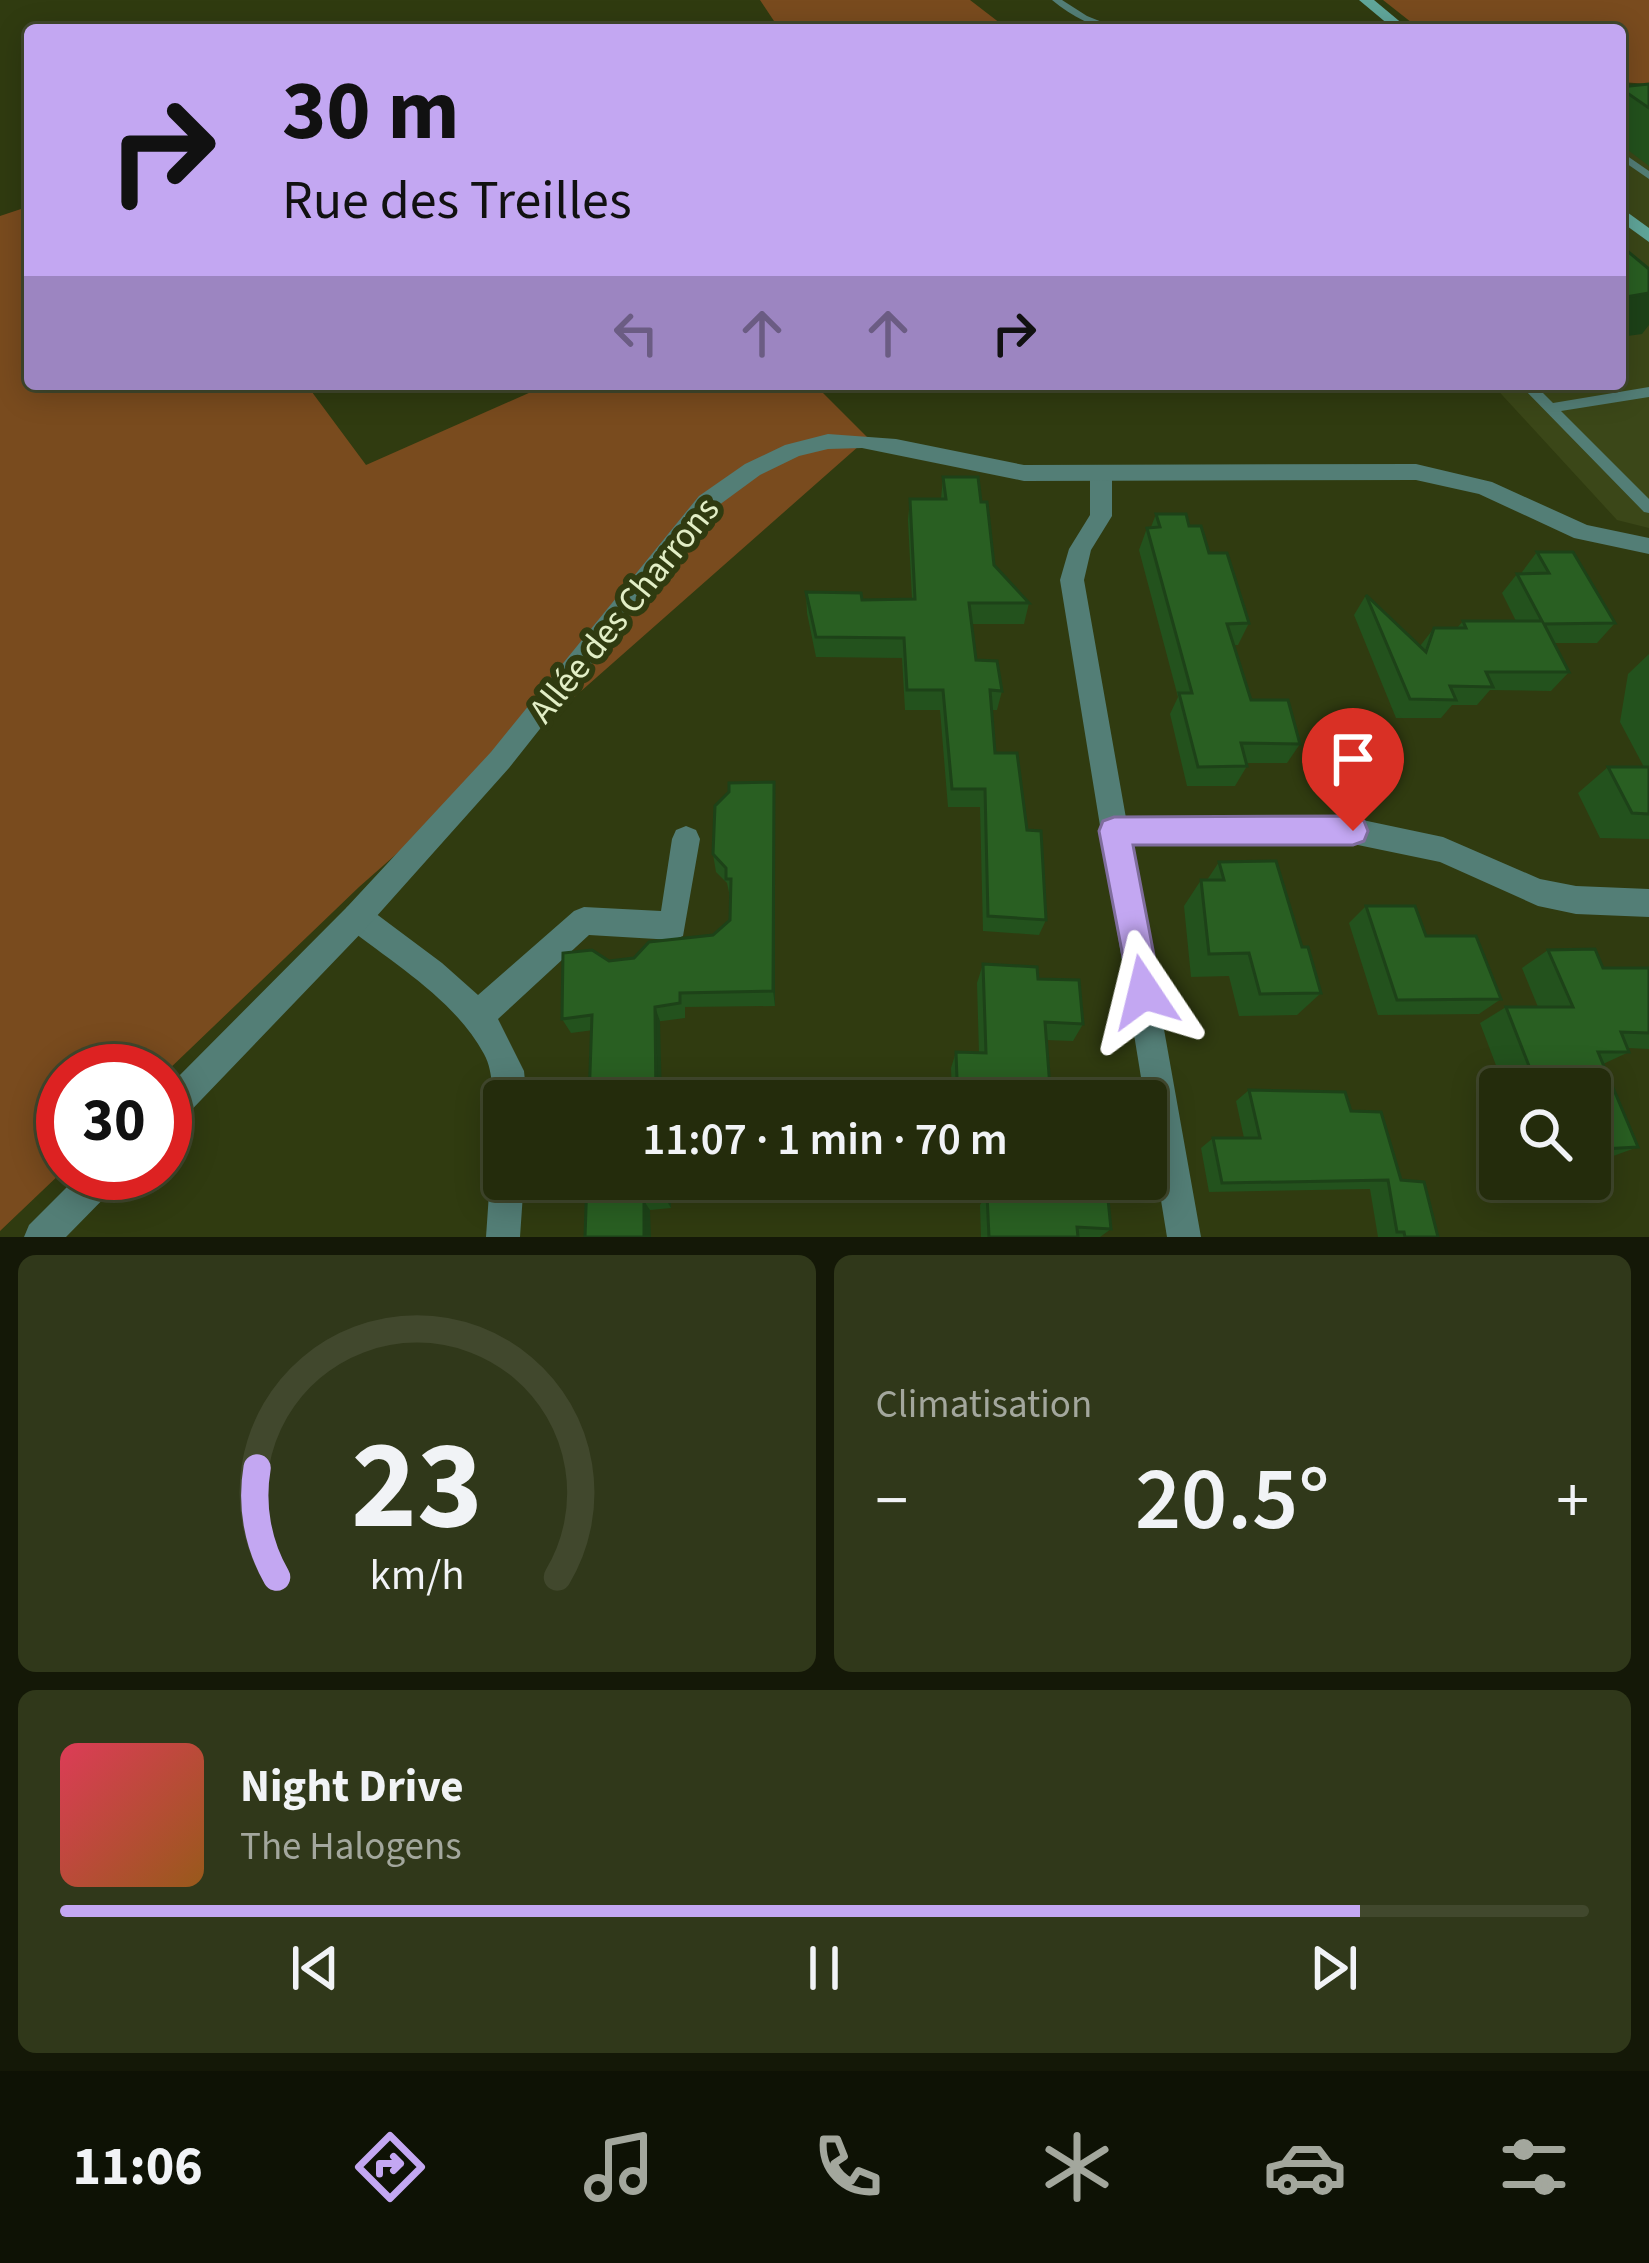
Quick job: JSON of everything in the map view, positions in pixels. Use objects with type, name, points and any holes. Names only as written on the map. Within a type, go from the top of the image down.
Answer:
[{"type":"main road","points":[[1366,0],[1396,24]]},
{"type":"main road","points":[[1626,217],[1649,237]]},
{"type":"street","name":"Allée des Charrons","points":[[192,1085],[357,917],[559,691],[707,502],[737,478],[804,446],[851,438],[896,444],[976,467],[1101,474],[1416,472],[1484,487],[1582,532],[1649,546]]},
{"type":"street","points":[[1101,474],[1101,516],[1079,549],[1072,580],[1184,1237]]},
{"type":"street","points":[[1114,831],[1353,831],[1443,850],[1538,892],[1576,900],[1649,903]]},
{"type":"street","points":[[477,1017],[584,921],[673,926],[686,839]]},
{"type":"street","points":[[357,917],[477,1017],[497,1042],[506,1080]]},
{"type":"street","points":[[40,1237],[78,1200]]},
{"type":"street","points":[[503,1237],[506,1200]]},
{"type":"lane","points":[[1056,0],[1100,24]]},
{"type":"lane","points":[[1532,390],[1649,508]]},
{"type":"lane","points":[[1550,408],[1649,392]]},
{"type":"shaded area","points":[[760,0],[970,0],[1001,24],[776,24]]},
{"type":"shaded area","points":[[1383,0],[1649,0],[1649,84],[1626,82],[1626,24],[1413,24]]},
{"type":"shaded area","points":[[1626,95],[1649,97],[1649,528],[1617,520],[1498,390],[1626,390]]},
{"type":"shaded area","points":[[24,208],[24,390],[310,390],[366,465],[535,390],[820,390],[868,438],[359,887],[192,1047],[36,1044],[36,1197],[0,1231],[0,216]]},
{"type":"building","points":[[1649,84],[1649,108],[1626,92],[1626,86]]},
{"type":"building","points":[[1626,250],[1649,269],[1649,293],[1626,297]]},
{"type":"building","points":[[943,477],[978,477],[981,502],[987,502],[994,565],[1029,603],[969,603],[976,660],[997,661],[1002,691],[990,690],[995,753],[1017,753],[1027,830],[1041,831],[1046,920],[988,916],[985,789],[952,789],[943,690],[907,690],[904,638],[816,637],[806,592],[861,593],[862,600],[915,599],[910,499],[946,499]]},
{"type":"building","points":[[1156,514],[1186,514],[1189,526],[1201,526],[1209,553],[1227,553],[1249,623],[1227,624],[1251,700],[1288,700],[1300,744],[1241,743],[1247,766],[1198,767],[1179,693],[1192,693],[1147,528],[1160,527]]},
{"type":"building","points":[[1537,552],[1573,552],[1615,623],[1544,624],[1569,672],[1486,672],[1493,687],[1450,686],[1456,700],[1410,699],[1366,595],[1426,652],[1434,628],[1466,628],[1463,621],[1542,621],[1517,574],[1549,573]]},
{"type":"building","points":[[1608,767],[1649,767],[1649,814],[1632,813]]},
{"type":"building","points":[[774,782],[773,991],[680,993],[680,1003],[655,1007],[656,1080],[590,1080],[592,1015],[562,1019],[563,953],[592,950],[609,961],[634,958],[649,942],[713,935],[730,920],[731,879],[726,879],[726,868],[713,854],[715,806],[729,792],[729,783]]},
{"type":"building","points":[[1276,861],[1321,993],[1260,994],[1249,953],[1209,954],[1201,880],[1224,880],[1219,862]]},
{"type":"building","points":[[1366,906],[1415,906],[1426,936],[1476,936],[1501,999],[1397,1000]]},
{"type":"building","points":[[1595,949],[1603,968],[1649,968],[1649,1033],[1621,1032],[1629,1052],[1598,1052],[1605,1068],[1530,1068],[1506,1007],[1573,1007],[1548,950]]},
{"type":"building","points":[[983,964],[1037,967],[1038,979],[1079,980],[1083,1024],[1045,1022],[1049,1080],[957,1079],[956,1052],[986,1053]]},
{"type":"building","points":[[1611,1083],[1638,1147],[1611,1148]]},
{"type":"building","points":[[1249,1090],[1345,1092],[1351,1111],[1381,1112],[1401,1180],[1424,1182],[1438,1237],[1405,1237],[1404,1232],[1397,1232],[1388,1180],[1222,1183],[1213,1138],[1260,1138]]},
{"type":"building","points":[[586,1200],[651,1200],[644,1201],[644,1237],[585,1237]]},
{"type":"building","points":[[987,1200],[1108,1200],[1111,1229],[1077,1227],[1078,1237],[989,1237]]},
{"type":"route","points":[[1144,992],[1114,831],[1353,831]]}]
